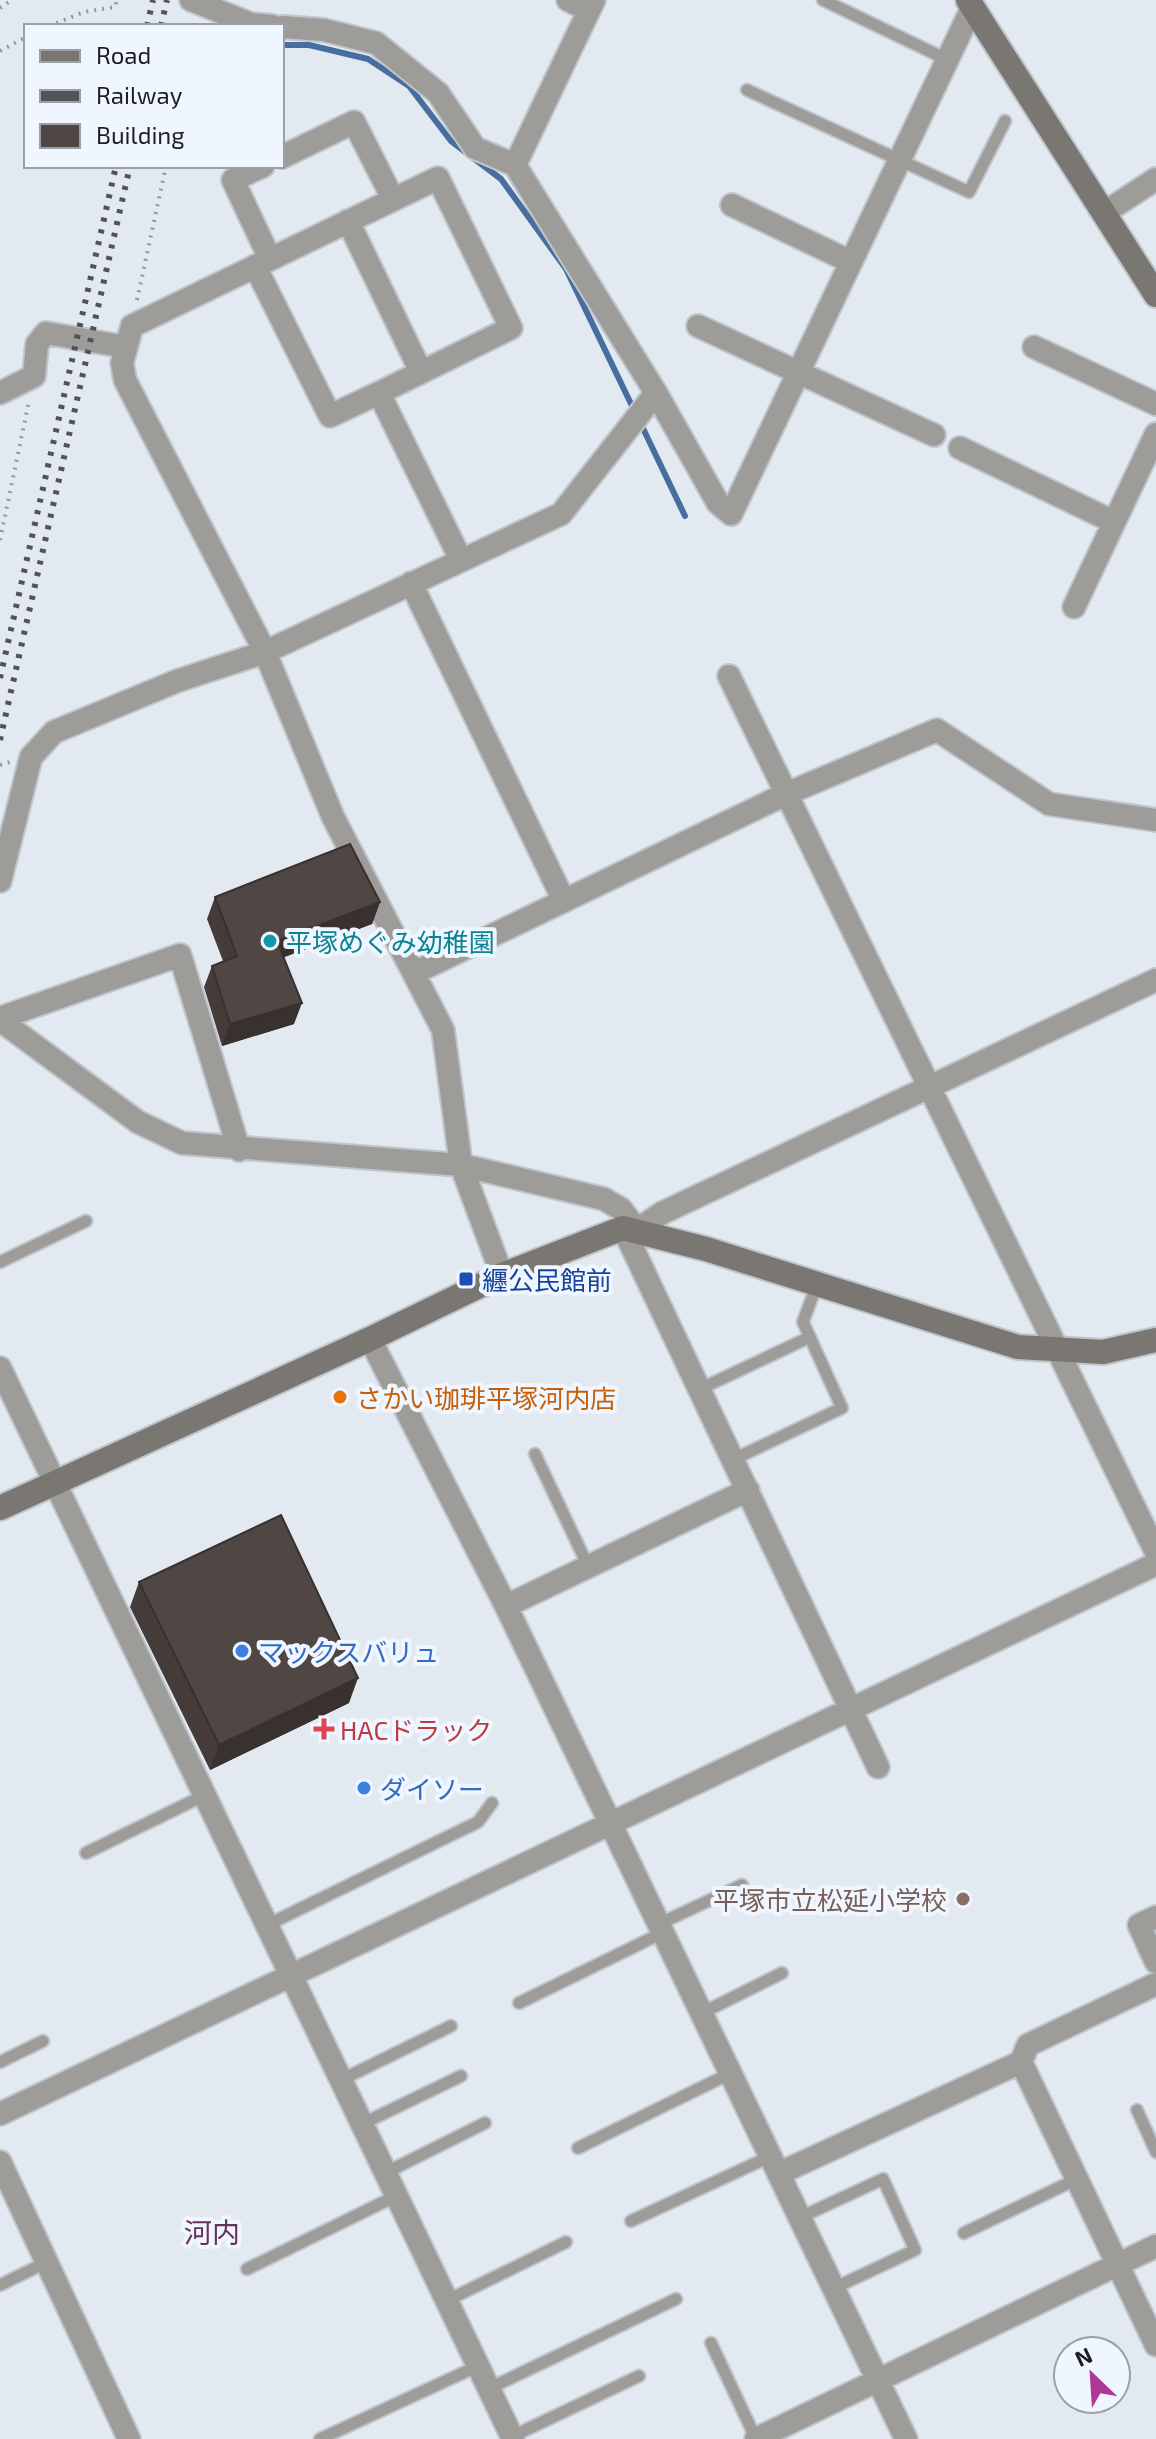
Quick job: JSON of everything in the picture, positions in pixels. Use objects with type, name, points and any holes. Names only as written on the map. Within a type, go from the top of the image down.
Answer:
[{"type":"street","points":[[515,165],[592,5],[568,0]]},
{"type":"street","points":[[201,2],[251,24]]},
{"type":"street","points":[[284,27],[324,30],[376,43],[438,93],[475,148],[515,165],[656,393],[718,503],[731,514],[948,60],[970,4]]},
{"type":"street","points":[[970,4],[1156,295]]},
{"type":"street","points":[[284,156],[354,122],[393,199]]},
{"type":"street","points":[[0,393],[34,376],[37,344],[46,333],[129,336],[262,262],[438,178],[511,328],[330,416],[262,262],[233,180],[259,168]]},
{"type":"street","points":[[1104,213],[1156,179]]},
{"type":"street","points":[[732,205],[851,262]]},
{"type":"street","points":[[348,221],[421,372]]},
{"type":"street","points":[[698,326],[934,435]]},
{"type":"street","points":[[129,336],[122,363],[125,380],[265,652],[333,817],[443,1030],[461,1165],[502,1275]]},
{"type":"street","points":[[1034,347],[1156,404]]},
{"type":"street","points":[[379,393],[461,560]]},
{"type":"street","points":[[0,881],[31,757],[54,732],[177,681],[265,652],[561,514],[656,393]]},
{"type":"street","points":[[1074,607],[1156,434]]},
{"type":"street","points":[[960,448],[1114,522]]},
{"type":"street","points":[[411,583],[564,901]]},
{"type":"street","points":[[729,676],[931,1084],[1156,1552]]},
{"type":"street","points":[[414,973],[786,794],[937,730],[1049,804],[1156,820]]},
{"type":"street","points":[[0,1019],[180,955],[239,1150]]},
{"type":"street","points":[[0,1508],[370,1339],[502,1275],[630,1229],[1156,980]]},
{"type":"street","points":[[0,1019],[138,1122],[182,1143],[239,1150],[461,1165],[604,1199],[621,1209],[700,1389],[878,1767]]},
{"type":"street","points":[[630,1229],[1018,1347],[1103,1352],[1156,1340]]},
{"type":"street","points":[[370,1339],[506,1606],[906,2439]]},
{"type":"street","points":[[0,1368],[510,2438]]},
{"type":"street","points":[[506,1606],[748,1490]]},
{"type":"street","points":[[0,2114],[1156,1564]]},
{"type":"street","points":[[1156,1917],[1139,1925],[1156,1962]]},
{"type":"street","points":[[776,2164],[1021,2062],[1028,2045],[1156,1984]]},
{"type":"street","points":[[1021,2062],[1156,2345]]},
{"type":"street","points":[[0,2162],[129,2439]]},
{"type":"street","points":[[756,2439],[1156,2246]]},
{"type":"lane","points":[[823,0],[948,60]]},
{"type":"lane","points":[[747,90],[969,192],[1005,121]]},
{"type":"lane","points":[[0,1262],[86,1221]]},
{"type":"lane","points":[[734,1459],[842,1408],[803,1322],[817,1284]]},
{"type":"lane","points":[[700,1389],[810,1337]]},
{"type":"lane","points":[[535,1454],[588,1566]]},
{"type":"lane","points":[[86,1853],[205,1795]]},
{"type":"lane","points":[[267,1925],[478,1822],[492,1803]]},
{"type":"lane","points":[[519,2003],[742,1885]]},
{"type":"lane","points":[[702,2013],[782,1973]]},
{"type":"lane","points":[[341,2080],[451,2026]]},
{"type":"lane","points":[[0,2062],[43,2041]]},
{"type":"lane","points":[[578,2148],[731,2073]]},
{"type":"lane","points":[[362,2124],[461,2076]]},
{"type":"lane","points":[[1137,2110],[1156,2152]]},
{"type":"lane","points":[[385,2173],[485,2123]]},
{"type":"lane","points":[[631,2221],[776,2164]]},
{"type":"lane","points":[[801,2217],[883,2179],[915,2250],[834,2288]]},
{"type":"lane","points":[[964,2233],[1077,2179]]},
{"type":"lane","points":[[247,2269],[396,2196]]},
{"type":"lane","points":[[446,2301],[566,2242]]},
{"type":"lane","points":[[0,2285],[47,2262]]},
{"type":"lane","points":[[488,2389],[676,2299]]},
{"type":"lane","points":[[711,2343],[756,2439]]},
{"type":"lane","points":[[320,2439],[478,2366]]},
{"type":"lane","points":[[510,2438],[639,2376]]},
{"type":"path","points":[[0,8],[12,0]]},
{"type":"path","points":[[54,24],[84,12],[115,7],[117,0]]},
{"type":"path","points":[[0,51],[24,38]]},
{"type":"path","points":[[129,336],[166,168]]},
{"type":"path","points":[[0,540],[34,376]]},
{"type":"building","name":"平塚めぐみ幼稚園","points":[[350,844],[380,902],[277,941],[302,1003],[230,1024],[212,966],[237,956],[215,897]]},
{"type":"building","points":[[281,1515],[358,1678],[219,1745],[139,1582]]},
{"type":"waterway","points":[[284,45],[309,45],[368,59],[409,86],[451,141],[501,179],[566,269],[634,410]]},
{"type":"waterway","points":[[639,420],[685,516]]},
{"type":"railway","points":[[147,24],[153,0]]},
{"type":"railway","points":[[161,24],[167,0]]},
{"type":"railway","points":[[0,678],[116,168]]},
{"type":"railway","points":[[0,740],[130,168]]},
{"type":"place","name":"平塚めぐみ幼稚園","points":[[270,941]]},
{"type":"place","name":"纒公民館前","points":[[466,1279]]},
{"type":"place","name":"さかい珈琲平塚河内店","points":[[340,1397]]},
{"type":"place","name":"マックスバリュ","points":[[242,1651]]},
{"type":"place","name":"HACドラック","points":[[324,1729]]},
{"type":"place","name":"ダイソー","points":[[364,1788]]},
{"type":"place","name":"平塚市立松延小学校","points":[[963,1899]]},
{"type":"district","name":"河内","points":[[212,2232]]}]
